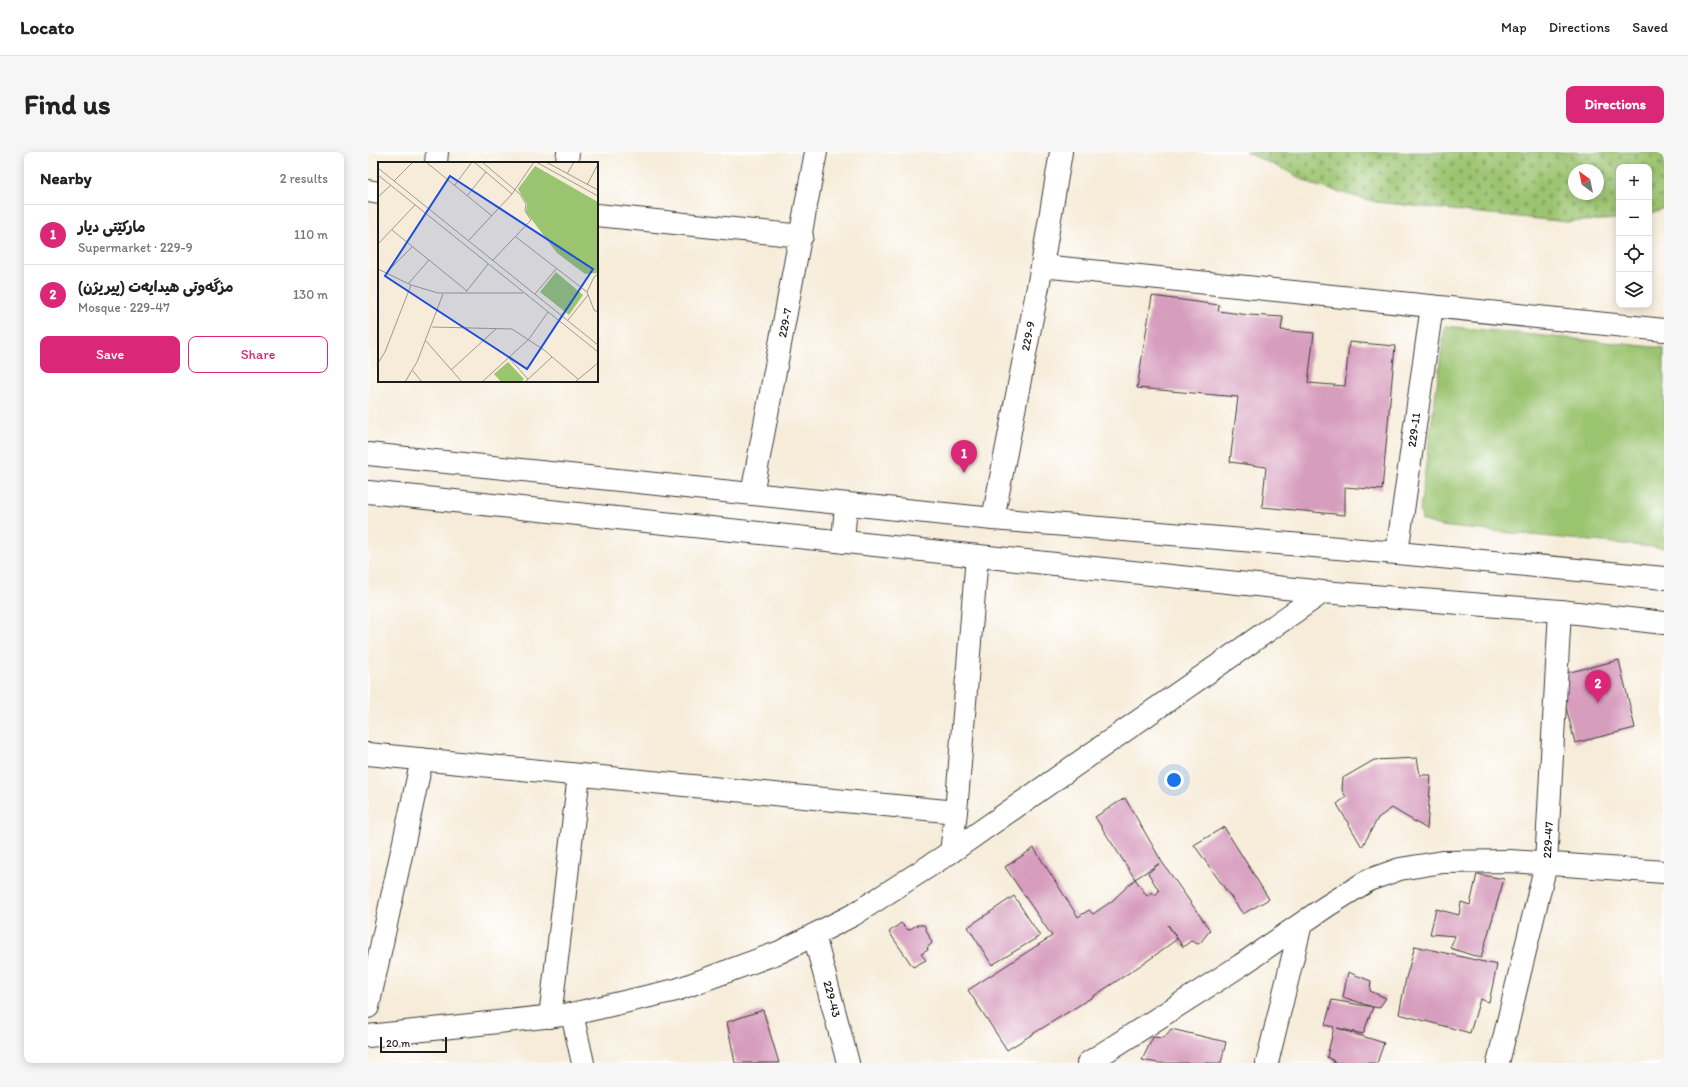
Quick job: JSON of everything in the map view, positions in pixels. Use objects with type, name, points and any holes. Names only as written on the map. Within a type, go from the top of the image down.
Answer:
[{"type":"street","points":[[436,162],[438,152]]},
{"type":"street","points":[[567,162],[568,152]]},
{"type":"street","name":"229-7","points":[[752,494],[802,236],[816,152]]},
{"type":"street","name":"229-9","points":[[992,519],[1042,266],[1061,152]]},
{"type":"street","points":[[368,191],[378,193]]},
{"type":"street","points":[[598,215],[802,236]]},
{"type":"street","points":[[1042,266],[1664,330]]},
{"type":"street","name":"229-11","points":[[1397,553],[1432,306]]},
{"type":"street","points":[[368,454],[992,519],[1397,553],[1664,578]]},
{"type":"street","points":[[368,492],[1323,592],[1560,611],[1664,623]]},
{"type":"street","points":[[843,542],[846,504]]},
{"type":"street","points":[[951,852],[956,812],[977,556]]},
{"type":"street","points":[[368,1036],[572,1014],[676,990],[780,952],[853,915],[951,852],[1323,592]]},
{"type":"street","name":"229-47","points":[[1498,1063],[1546,864],[1560,611]]},
{"type":"street","points":[[368,754],[956,812]]},
{"type":"street","points":[[368,1007],[422,759]]},
{"type":"street","points":[[550,1017],[579,775]]},
{"type":"street","points":[[1088,1063],[1241,965],[1327,906],[1369,880],[1400,869],[1443,862],[1510,861],[1664,872]]},
{"type":"street","points":[[1267,1063],[1301,924]]},
{"type":"street","name":"229-43","points":[[814,936],[848,1063]]},
{"type":"street","points":[[572,1014],[583,1063]]},
{"type":"green space","points":[[1245,152],[1664,152],[1664,208],[1652,213],[1652,164],[1616,164],[1616,219],[1567,222],[1376,202],[1313,185],[1285,170]]},
{"type":"green space","points":[[1445,326],[1664,348],[1664,548],[1440,526],[1422,520],[1420,511],[1421,501]]},
{"type":"building","points":[[1152,296],[1219,305],[1218,311],[1283,317],[1281,330],[1314,333],[1308,383],[1345,386],[1349,342],[1395,346],[1382,490],[1345,487],[1345,515],[1262,507],[1266,467],[1230,462],[1238,397],[1137,388]]},
{"type":"building","points":[[1619,660],[1635,728],[1575,743],[1558,675]]},
{"type":"building","points":[[1417,758],[1420,775],[1431,775],[1427,829],[1392,808],[1378,818],[1362,847],[1337,804],[1346,797],[1342,790],[1343,778],[1374,760]]},
{"type":"building","points":[[1125,798],[1162,862],[1210,930],[1198,944],[1191,941],[1183,947],[1168,925],[1177,939],[1150,959],[1094,996],[1007,1050],[968,990],[1052,936],[1005,867],[1034,848],[1078,917],[1089,910],[1093,914],[1112,901],[1135,879],[1095,817]],"holes":[[[1160,863],[1148,873],[1159,891],[1155,895],[1152,892],[1147,896],[1135,879]]]},
{"type":"building","points":[[1224,827],[1269,899],[1243,914],[1194,845]]},
{"type":"building","points":[[1477,874],[1504,879],[1481,958],[1450,948],[1455,936],[1430,934],[1436,909],[1459,915],[1461,902],[1470,905]]},
{"type":"building","points":[[1014,896],[1040,936],[992,965],[968,927]]},
{"type":"building","points":[[901,923],[908,930],[917,925],[924,925],[932,943],[927,948],[928,950],[921,954],[926,960],[913,967],[889,932]]},
{"type":"building","points":[[1415,946],[1497,965],[1489,1002],[1480,999],[1470,1033],[1399,1014],[1406,978]]},
{"type":"building","points":[[1348,972],[1371,981],[1370,991],[1386,998],[1379,1008],[1343,997]]},
{"type":"building","points":[[1332,1000],[1373,1007],[1363,1034],[1337,1028],[1384,1043],[1377,1063],[1333,1063],[1334,1061],[1327,1057],[1334,1027],[1325,1025]]},
{"type":"building","points":[[763,1010],[779,1063],[735,1063],[727,1022]]},
{"type":"building","points":[[1171,1029],[1226,1042],[1221,1063],[1158,1063],[1142,1060],[1153,1037],[1164,1038]]},
{"type":"place","name":"مارکێتی دیار","points":[[964,473]]},
{"type":"place","name":"مزگه‌وتی هیدایه‌ت (پیریژن)","points":[[1598,703]]}]
